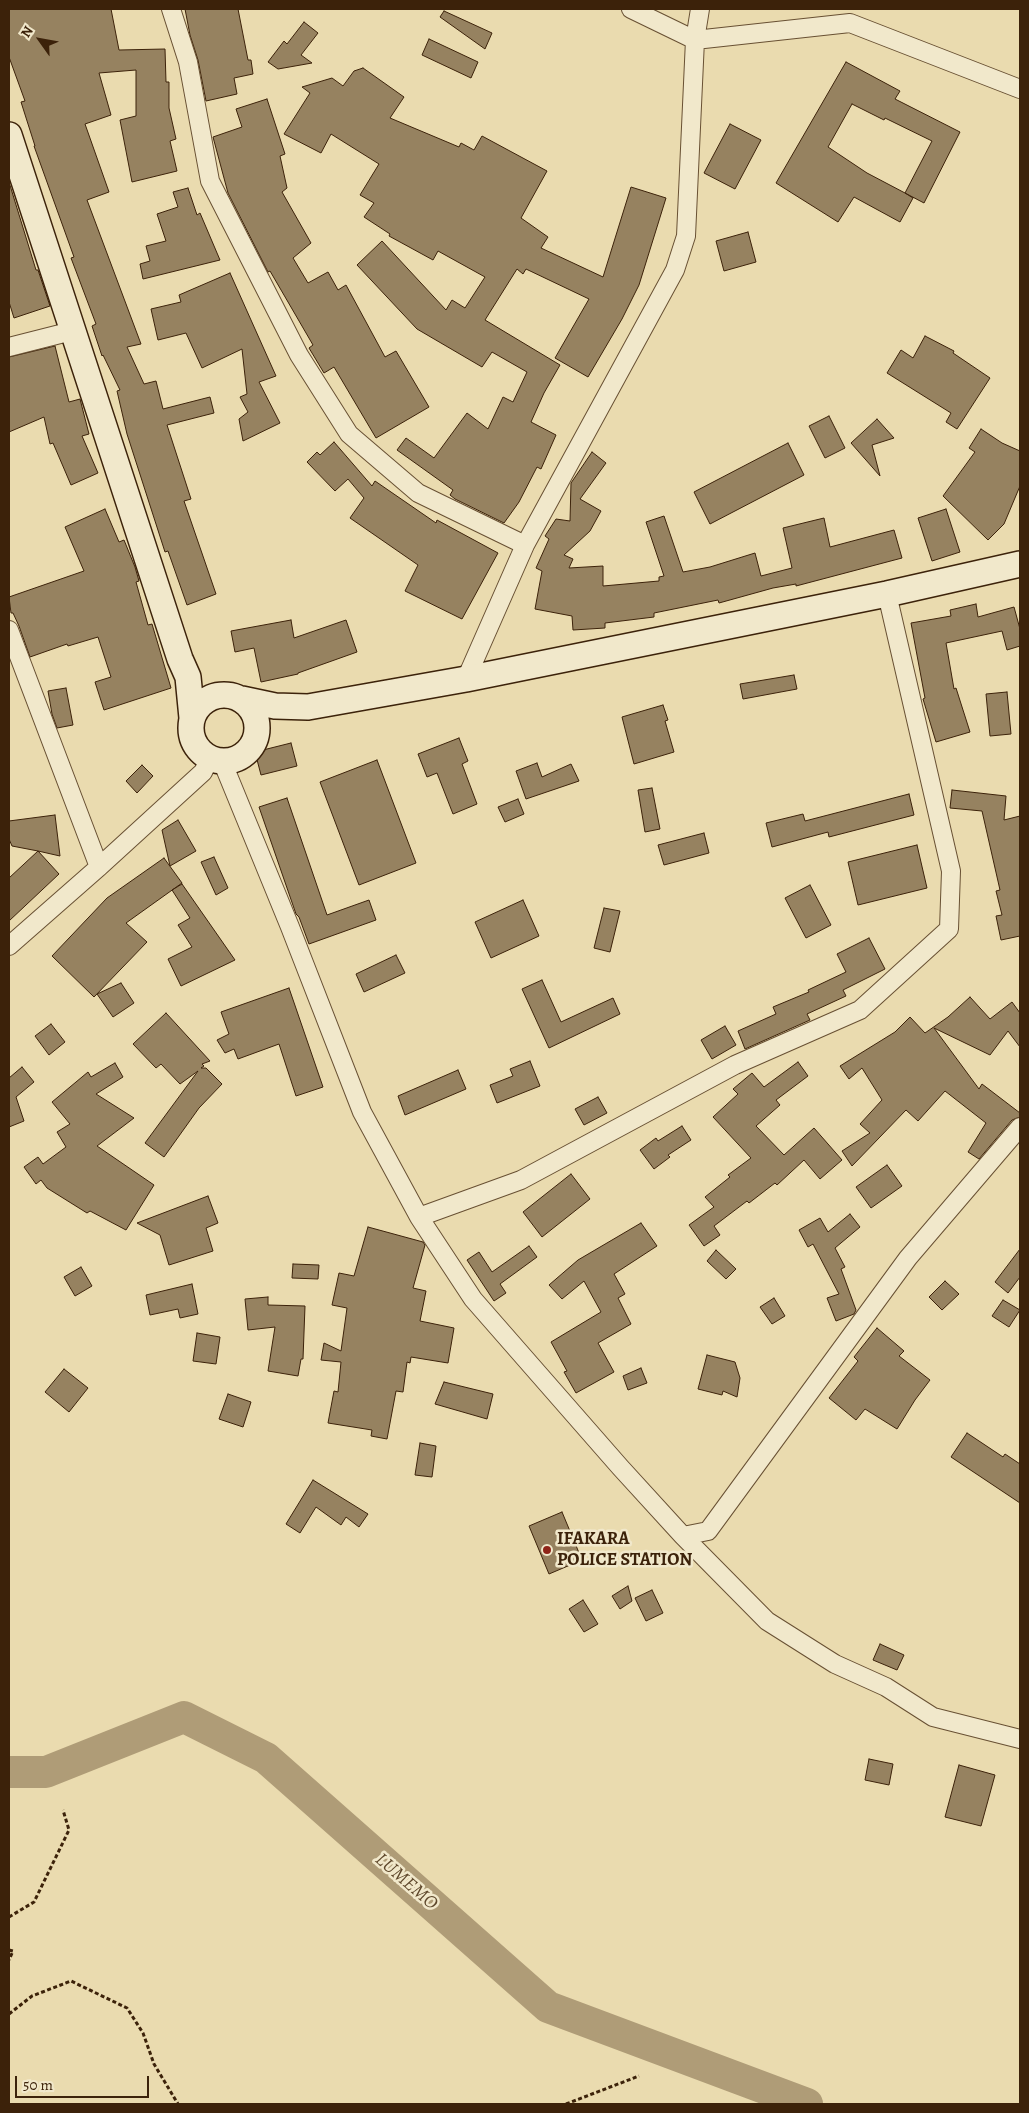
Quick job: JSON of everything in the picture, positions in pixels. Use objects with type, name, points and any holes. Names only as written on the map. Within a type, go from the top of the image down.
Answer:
[{"type":"main road","points":[[9,135],[180,659],[188,678],[192,718],[191,735],[194,743],[199,750],[216,759],[239,757],[278,725],[308,707]]},
{"type":"main road","points":[[192,718],[196,710],[209,698],[217,695],[275,706],[308,707],[466,679],[887,594],[1020,564]]},
{"type":"main road","points":[[180,659],[190,665],[211,685],[235,697],[254,712],[258,729],[252,745]]},
{"type":"street","points":[[171,9],[188,62],[210,181],[299,355],[349,434],[418,492],[525,545]]},
{"type":"street","points":[[631,9],[695,40],[850,23],[1020,89]]},
{"type":"street","points":[[466,679],[525,545],[675,270],[686,236],[695,40],[700,9]]},
{"type":"street","points":[[9,347],[72,331]]},
{"type":"street","points":[[419,1218],[522,1180],[735,1064],[860,1010],[949,929],[951,871],[887,594]]},
{"type":"street","points":[[9,630],[98,867]]},
{"type":"street","points":[[9,946],[216,759],[290,927],[362,1112],[419,1218],[473,1299],[607,1453],[683,1536],[766,1621],[834,1664],[886,1687],[933,1717],[1020,1739]]},
{"type":"street","points":[[683,1536],[708,1531],[908,1258],[1020,1127]]},
{"type":"path","points":[[9,1917],[34,1902],[69,1830],[63,1810]]},
{"type":"path","points":[[9,1950],[13,1951],[9,1960]]},
{"type":"path","points":[[9,2014],[32,1996],[71,1981],[127,2008],[143,2032],[154,2064],[178,2104]]},
{"type":"path","points":[[566,2104],[639,2076]]},
{"type":"building","points":[[9,9],[111,9],[119,50],[165,49],[166,82],[169,82],[169,108],[176,139],[170,141],[177,171],[132,182],[120,120],[136,116],[136,70],[99,73],[111,115],[85,124],[109,192],[87,200],[141,344],[127,347],[144,384],[156,381],[163,409],[210,397],[214,413],[167,425],[191,499],[184,501],[216,594],[187,605],[168,551],[165,552],[127,434],[117,391],[120,390],[102,356],[92,326],[96,324],[71,258],[74,257],[34,146],[21,102],[25,101],[9,57]]},
{"type":"building","points":[[185,9],[238,9],[248,60],[251,60],[253,74],[234,78],[237,94],[206,101]]},
{"type":"building","points":[[444,11],[492,33],[485,49],[440,17]]},
{"type":"building","points":[[304,22],[318,33],[301,55],[312,63],[278,69],[268,62],[284,41],[287,44]]},
{"type":"building","points":[[429,39],[478,62],[471,78],[422,55]]},
{"type":"building","points":[[846,62],[900,91],[895,99],[960,132],[924,203],[905,193],[913,198],[900,222],[854,197],[838,222],[776,183]],"holes":[[[852,104],[932,141],[905,193],[867,173],[828,147]]]},
{"type":"building","points":[[363,68],[404,97],[390,118],[459,147],[461,143],[474,150],[482,136],[547,171],[521,218],[548,237],[541,248],[603,277],[631,187],[666,198],[639,285],[622,319],[588,377],[555,358],[589,299],[526,269],[523,274],[517,269],[485,320],[560,365],[544,393],[531,422],[556,435],[541,469],[537,467],[519,502],[504,523],[455,499],[450,495],[453,490],[397,450],[406,438],[434,458],[467,413],[488,429],[503,397],[513,402],[527,372],[492,352],[482,367],[417,329],[357,265],[382,241],[446,310],[452,300],[465,308],[485,277],[438,251],[433,260],[389,236],[390,234],[364,217],[374,203],[360,195],[379,164],[331,134],[321,153],[284,134],[310,93],[302,87],[332,78],[343,86],[354,71]]},
{"type":"building","points":[[267,99],[285,154],[280,156],[287,188],[282,192],[311,243],[293,258],[308,283],[328,272],[338,290],[346,285],[385,357],[396,351],[429,407],[376,438],[334,367],[324,373],[309,348],[313,345],[270,271],[268,272],[228,193],[213,137],[242,127],[236,109]]},
{"type":"building","points":[[730,124],[761,140],[735,189],[704,173]]},
{"type":"building","points":[[9,182],[36,270],[38,270],[50,306],[14,318],[9,302]]},
{"type":"building","points":[[188,188],[197,215],[200,213],[220,260],[143,279],[140,264],[150,261],[146,246],[166,241],[157,214],[178,207],[173,192]]},
{"type":"building","points":[[748,232],[756,262],[724,271],[716,241]]},
{"type":"building","points":[[230,273],[276,376],[259,382],[280,423],[243,441],[239,419],[248,412],[240,397],[247,394],[242,349],[202,368],[186,333],[158,340],[151,309],[181,302],[179,295]]},
{"type":"building","points":[[925,336],[954,351],[953,353],[990,378],[957,429],[946,422],[951,413],[887,373],[901,350],[913,358]]},
{"type":"building","points":[[55,346],[69,402],[80,399],[89,434],[82,436],[98,473],[71,485],[53,443],[50,444],[44,417],[9,432],[9,357]]},
{"type":"building","points":[[829,416],[845,448],[825,458],[809,426]]},
{"type":"building","points":[[877,419],[894,438],[872,445],[880,476],[851,443]]},
{"type":"building","points":[[981,429],[1002,443],[1020,451],[1020,486],[1004,524],[988,540],[943,496],[975,452],[969,448]]},
{"type":"building","points":[[334,442],[372,486],[375,481],[436,523],[437,520],[498,553],[462,619],[405,591],[418,565],[350,518],[364,498],[348,479],[335,491],[307,462],[317,452],[320,455]]},
{"type":"building","points":[[788,443],[804,475],[710,524],[694,492]]},
{"type":"building","points":[[592,452],[606,463],[580,499],[601,511],[590,531],[564,555],[573,559],[569,568],[603,566],[603,586],[659,581],[659,577],[664,576],[646,522],[664,516],[683,572],[710,567],[755,553],[761,576],[792,568],[783,528],[824,518],[830,547],[894,530],[902,558],[796,586],[796,584],[773,588],[719,603],[718,600],[654,613],[654,617],[605,623],[605,628],[573,630],[572,616],[535,609],[542,571],[536,568],[549,539],[545,536],[556,519],[570,521],[571,483]]},
{"type":"building","points":[[105,509],[119,542],[124,540],[135,567],[139,581],[136,582],[148,625],[152,624],[171,688],[104,710],[95,682],[111,677],[98,637],[68,646],[67,644],[30,657],[19,626],[13,613],[11,613],[9,597],[84,571],[65,527]]},
{"type":"building","points":[[946,509],[960,552],[932,561],[918,518]]},
{"type":"building","points":[[976,604],[978,617],[1014,607],[1020,629],[1020,646],[1007,650],[1002,631],[946,643],[954,689],[956,688],[970,732],[936,742],[923,699],[925,698],[911,623],[951,616],[950,610]]},
{"type":"building","points":[[291,620],[294,638],[346,620],[357,652],[298,674],[261,682],[254,648],[235,652],[231,631]]},
{"type":"building","points":[[794,675],[797,689],[743,699],[740,684]]},
{"type":"building","points":[[66,688],[73,725],[57,728],[52,714],[48,691]]},
{"type":"building","points":[[1007,692],[1011,734],[990,736],[986,694]]},
{"type":"building","points":[[663,705],[668,720],[665,721],[674,752],[634,764],[622,717]]},
{"type":"building","points":[[459,738],[468,761],[462,764],[477,804],[453,814],[437,773],[427,777],[418,754]]},
{"type":"building","points":[[291,743],[297,766],[261,775],[255,752]]},
{"type":"building","points":[[377,760],[416,863],[359,885],[320,782]]},
{"type":"building","points":[[537,763],[542,777],[571,764],[579,781],[526,799],[516,771]]},
{"type":"building","points":[[142,765],[153,776],[137,793],[126,781]]},
{"type":"building","points":[[652,788],[660,829],[645,832],[638,790]]},
{"type":"building","points":[[952,790],[1006,796],[1004,820],[1020,816],[1020,936],[1001,940],[996,916],[1002,915],[996,891],[1000,890],[982,811],[950,808]]},
{"type":"building","points":[[909,794],[914,815],[829,837],[828,832],[772,847],[766,823],[803,814],[805,821]]},
{"type":"building","points":[[287,798],[327,915],[369,900],[376,920],[309,944],[299,917],[296,914],[259,807]]},
{"type":"building","points":[[518,799],[524,814],[505,822],[498,807]]},
{"type":"building","points":[[55,815],[60,856],[12,846],[9,839],[9,821]]},
{"type":"building","points":[[178,820],[196,851],[170,866],[162,830]]},
{"type":"building","points":[[704,833],[709,853],[664,865],[658,845]]},
{"type":"building","points":[[917,845],[927,888],[858,905],[848,862]]},
{"type":"building","points":[[38,851],[59,874],[9,921],[9,878]]},
{"type":"building","points":[[214,857],[228,888],[216,895],[201,862]]},
{"type":"building","points":[[164,858],[182,883],[126,923],[147,942],[94,997],[52,956],[107,898]]},
{"type":"building","points":[[182,884],[235,960],[181,986],[168,959],[192,947],[178,925],[190,918],[172,890]]},
{"type":"building","points":[[810,885],[831,925],[806,938],[785,898]]},
{"type":"building","points":[[523,900],[539,936],[491,958],[475,922]]},
{"type":"building","points":[[604,908],[620,911],[610,952],[594,948]]},
{"type":"building","points":[[869,938],[885,969],[843,990],[846,996],[807,1014],[810,1020],[745,1049],[738,1031],[776,1014],[773,1007],[809,992],[808,990],[846,972],[837,954]]},
{"type":"building","points":[[396,955],[405,973],[364,992],[356,974]]},
{"type":"building","points":[[542,980],[561,1022],[613,998],[620,1014],[549,1048],[522,989]]},
{"type":"building","points":[[121,983],[134,1003],[113,1017],[97,994]]},
{"type":"building","points":[[289,988],[323,1087],[296,1096],[279,1044],[238,1059],[234,1049],[225,1053],[217,1040],[229,1034],[221,1012]]},
{"type":"building","points":[[970,997],[990,1019],[1012,1002],[1020,1013],[1020,1047],[1008,1031],[990,1055],[934,1028],[979,1089],[982,1084],[1020,1113],[1020,1117],[1012,1120],[979,1159],[968,1152],[986,1123],[945,1091],[918,1121],[906,1110],[852,1166],[842,1151],[870,1133],[860,1124],[882,1100],[862,1068],[849,1079],[840,1066],[895,1032],[910,1017],[925,1033],[948,1017]]},
{"type":"building","points":[[166,1013],[210,1061],[202,1064],[204,1066],[201,1068],[206,1068],[222,1084],[199,1108],[164,1157],[145,1143],[198,1071],[180,1084],[161,1064],[156,1068],[133,1044]]},
{"type":"building","points":[[51,1024],[65,1042],[49,1055],[35,1036]]},
{"type":"building","points":[[725,1026],[736,1045],[712,1059],[701,1040]]},
{"type":"building","points":[[530,1061],[540,1086],[497,1103],[490,1085],[513,1076],[510,1069]]},
{"type":"building","points":[[798,1062],[808,1076],[776,1100],[780,1105],[756,1126],[784,1155],[814,1128],[842,1160],[820,1179],[804,1160],[777,1185],[775,1183],[749,1203],[747,1201],[714,1226],[720,1235],[704,1246],[689,1225],[714,1207],[705,1197],[730,1177],[728,1175],[751,1158],[713,1117],[738,1094],[733,1089],[752,1073],[764,1087]]},
{"type":"building","points":[[115,1063],[123,1077],[96,1094],[134,1118],[97,1146],[154,1185],[126,1230],[90,1211],[87,1213],[47,1188],[41,1180],[36,1184],[24,1167],[38,1157],[43,1164],[66,1147],[57,1132],[70,1124],[52,1102],[88,1072],[91,1077]]},
{"type":"building","points":[[22,1067],[34,1082],[16,1097],[24,1121],[9,1127],[9,1078]]},
{"type":"building","points":[[458,1070],[466,1089],[405,1115],[398,1096]]},
{"type":"building","points":[[598,1097],[607,1113],[584,1125],[575,1109]]},
{"type":"building","points":[[682,1126],[691,1140],[668,1155],[670,1157],[654,1169],[640,1150],[656,1138],[658,1141]]},
{"type":"building","points":[[887,1165],[902,1186],[871,1208],[856,1187]]},
{"type":"building","points":[[571,1174],[590,1199],[542,1237],[523,1212]]},
{"type":"building","points":[[208,1196],[218,1223],[206,1228],[213,1251],[169,1265],[160,1235],[137,1223]]},
{"type":"building","points":[[850,1214],[860,1227],[835,1248],[845,1267],[841,1269],[856,1310],[854,1314],[836,1321],[827,1298],[839,1294],[813,1244],[808,1247],[799,1230],[820,1218],[828,1232]]},
{"type":"building","points":[[641,1223],[657,1246],[614,1274],[625,1294],[618,1298],[631,1324],[598,1343],[614,1372],[576,1393],[564,1372],[567,1371],[551,1342],[601,1312],[584,1281],[562,1299],[549,1285],[578,1260]]},
{"type":"building","points":[[368,1227],[423,1242],[425,1245],[413,1288],[426,1291],[420,1321],[454,1328],[448,1363],[411,1357],[410,1363],[407,1362],[403,1392],[396,1391],[387,1439],[371,1436],[372,1430],[328,1423],[334,1391],[338,1392],[341,1362],[321,1360],[324,1343],[341,1351],[347,1308],[332,1305],[339,1273],[354,1276]]},
{"type":"building","points":[[529,1246],[537,1257],[500,1284],[506,1293],[494,1301],[467,1260],[479,1252],[492,1272]]},
{"type":"building","points":[[1020,1249],[1020,1277],[1008,1293],[995,1282]]},
{"type":"building","points":[[716,1250],[736,1269],[726,1279],[707,1261]]},
{"type":"building","points":[[293,1264],[319,1265],[318,1279],[292,1278]]},
{"type":"building","points":[[81,1267],[92,1286],[75,1296],[64,1277]]},
{"type":"building","points":[[945,1281],[959,1294],[942,1310],[929,1297]]},
{"type":"building","points":[[192,1284],[198,1314],[180,1318],[178,1309],[150,1315],[146,1295]]},
{"type":"building","points":[[268,1297],[268,1305],[305,1306],[303,1359],[301,1359],[298,1376],[268,1371],[275,1327],[248,1330],[245,1299]]},
{"type":"building","points":[[774,1298],[785,1316],[772,1324],[760,1307]]},
{"type":"building","points":[[1003,1300],[1020,1310],[1009,1327],[992,1316]]},
{"type":"building","points":[[877,1328],[904,1351],[899,1356],[930,1380],[897,1429],[865,1409],[856,1420],[829,1398],[858,1361],[854,1357]]},
{"type":"building","points":[[197,1333],[220,1337],[216,1364],[193,1361]]},
{"type":"building","points":[[707,1355],[735,1362],[740,1378],[737,1397],[723,1391],[722,1395],[698,1389]]},
{"type":"building","points":[[641,1368],[647,1383],[628,1390],[623,1376]]},
{"type":"building","points":[[64,1369],[88,1388],[69,1412],[45,1392]]},
{"type":"building","points":[[444,1382],[493,1394],[487,1419],[435,1404]]},
{"type":"building","points":[[228,1394],[251,1402],[243,1427],[219,1419]]},
{"type":"building","points":[[967,1433],[1003,1457],[1005,1454],[1020,1464],[1020,1503],[951,1457]]},
{"type":"building","points":[[420,1443],[436,1446],[432,1477],[415,1475]]},
{"type":"building","points":[[313,1480],[368,1514],[359,1527],[346,1517],[341,1525],[316,1507],[300,1533],[286,1524]]},
{"type":"building","points":[[562,1512],[582,1560],[549,1574],[529,1526]]},
{"type":"building","points":[[628,1586],[632,1601],[620,1609],[612,1596]]},
{"type":"building","points":[[652,1590],[663,1613],[646,1621],[635,1598]]},
{"type":"building","points":[[583,1600],[598,1624],[584,1632],[569,1609]]},
{"type":"building","points":[[880,1644],[904,1655],[897,1670],[873,1660]]},
{"type":"building","points":[[869,1759],[893,1764],[889,1785],[865,1780]]},
{"type":"building","points":[[959,1765],[995,1775],[981,1826],[945,1817]]},
{"type":"waterway","name":"LUMEMO","points":[[9,1772],[46,1772],[184,1717],[266,1758],[548,2007],[807,2104]]},
{"type":"place","name":"IFAKARA POLICE STATION","points":[[547,1550]]}]
